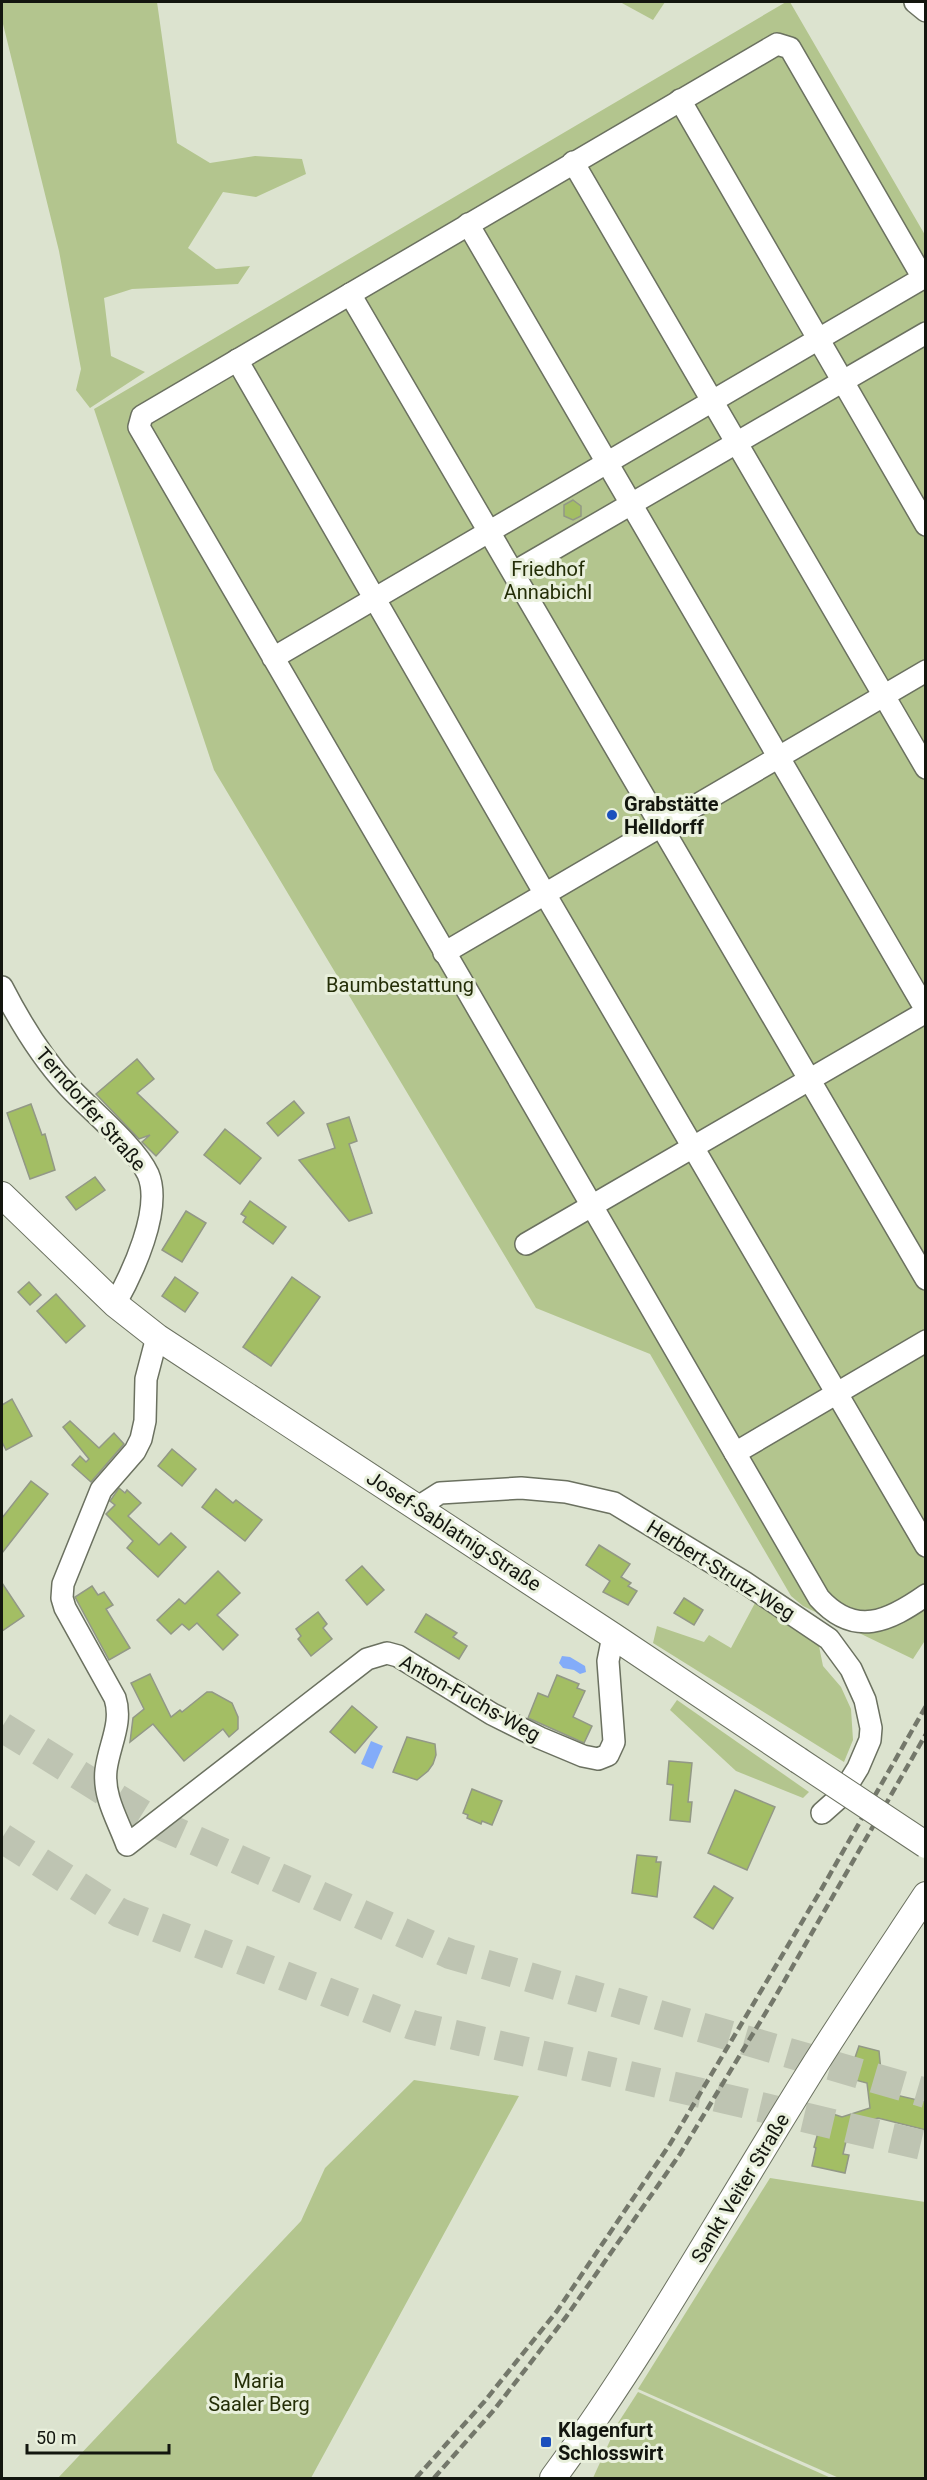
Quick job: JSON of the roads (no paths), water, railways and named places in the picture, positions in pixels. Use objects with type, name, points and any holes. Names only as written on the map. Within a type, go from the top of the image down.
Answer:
[{"type":"main road","name":"Josef-Sablatnig-Straße","points":[[2,1195],[115,1304],[157,1337],[418,1507],[926,1845]]},
{"type":"main road","name":"Sankt Veiter Straße","points":[[553,2478],[622,2381],[804,2082],[926,1895]]},
{"type":"street","points":[[915,2],[926,11]]},
{"type":"street","points":[[273,658],[491,533],[924,278],[790,48],[777,44],[573,162],[141,416],[139,427],[444,953],[593,1205],[819,1598],[830,1610],[850,1619],[865,1622],[882,1621],[906,1609],[926,1595]]},
{"type":"street","points":[[680,100],[926,525]]},
{"type":"street","points":[[573,162],[926,768]]},
{"type":"street","points":[[468,224],[926,1011],[526,1244]]},
{"type":"street","points":[[350,294],[926,1279]]},
{"type":"street","points":[[514,572],[926,333]]},
{"type":"street","points":[[237,360],[545,894],[926,1546]]},
{"type":"street","points":[[444,953],[926,671]]},
{"type":"street","name":"Terndorfer Straße","points":[[2,987],[21,1025],[66,1084],[134,1154],[148,1175],[152,1195],[150,1216],[138,1255],[115,1304]]},
{"type":"street","name":"Anton-Fuchs-Weg","points":[[157,1337],[146,1379],[145,1421],[141,1439],[135,1451],[101,1490],[63,1584],[62,1598],[65,1608],[119,1710],[106,1771],[107,1792],[109,1805],[127,1845],[367,1659],[387,1653],[398,1656],[492,1714],[561,1747],[598,1759],[608,1755],[614,1742],[608,1660],[613,1636]]},
{"type":"street","points":[[735,1453],[926,1341]]},
{"type":"street","name":"Herbert-Strutz-Weg","points":[[418,1507],[440,1493],[521,1488],[566,1492],[614,1503],[744,1582],[829,1639],[851,1669],[865,1700],[871,1728],[870,1740],[858,1768],[840,1797],[822,1813]]},
{"type":"water","points":[[562,1656],[570,1657],[585,1666],[586,1672],[580,1674],[563,1668],[559,1663]]},
{"type":"water","points":[[371,1741],[383,1746],[373,1769],[361,1764]]},
{"type":"tunnel","points":[[2,1727],[156,1823],[450,1954],[926,2093]]},
{"type":"tunnel","points":[[2,1838],[120,1913],[412,2025],[926,2146]]},
{"type":"railway","points":[[416,2478],[484,2402],[557,2311],[670,2144],[821,1890],[926,1706]]},
{"type":"railway","points":[[434,2478],[494,2410],[566,2317],[680,2154],[774,1999],[926,1734]]},
{"type":"place","name":"Grabstätte Helldorff","points":[[612,815]]},
{"type":"place","name":"Klagenfurt Schlosswirt","points":[[546,2442]]},
{"type":"park label","name":"Friedhof Annabichl","points":[[548,580]]},
{"type":"park label","name":"Baumbestattung","points":[[400,985]]},
{"type":"park label","name":"Maria Saaler Berg","points":[[259,2392]]}]
